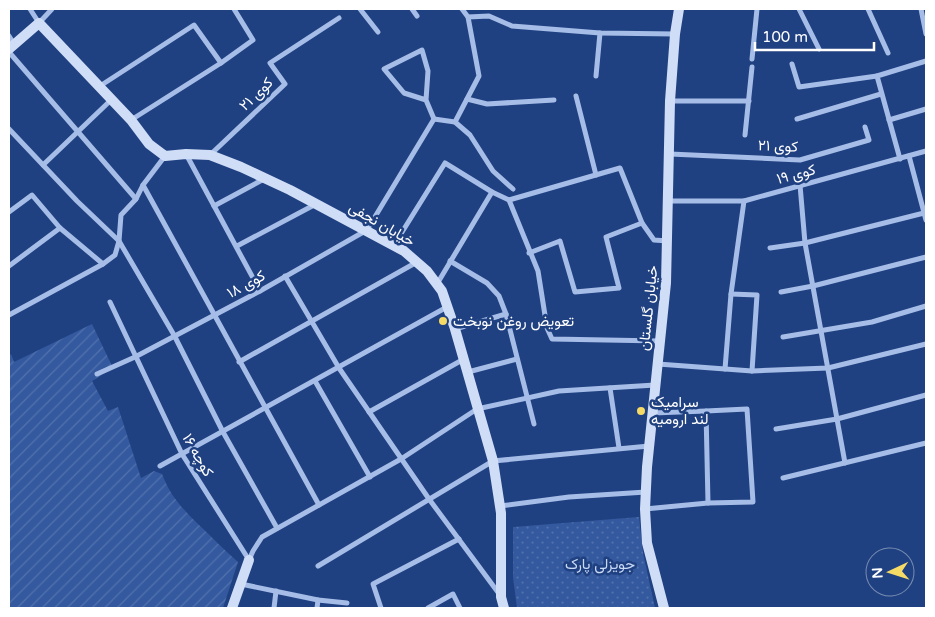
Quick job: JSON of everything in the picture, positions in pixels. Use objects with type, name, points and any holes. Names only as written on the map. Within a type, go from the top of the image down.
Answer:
[{"type":"street","points":[[9,315],[103,264],[115,255],[119,241],[122,215],[165,156],[149,144],[131,120],[39,22],[30,9]]},
{"type":"street","points":[[52,9],[10,45],[78,131],[136,198]]},
{"type":"street","points":[[131,120],[221,63],[253,40],[234,9]]},
{"type":"street","points":[[360,9],[378,32]]},
{"type":"street","points":[[412,9],[417,16]]},
{"type":"street","points":[[455,122],[479,76],[468,17],[462,9]]},
{"type":"street","name":"خیابان گلستان","points":[[664,608],[647,544],[645,509],[652,413],[666,283],[670,101],[675,34],[679,9]]},
{"type":"street","points":[[752,60],[757,9]]},
{"type":"street","points":[[799,9],[819,49]]},
{"type":"street","points":[[868,9],[888,53]]},
{"type":"street","points":[[921,9],[926,34]]},
{"type":"street","points":[[468,17],[489,16],[512,26],[600,33],[675,34]]},
{"type":"street","name":"کوی ۲۱","points":[[210,155],[285,84],[270,62],[339,18]]},
{"type":"street","points":[[100,86],[194,25],[221,63]]},
{"type":"street","points":[[596,76],[600,33]]},
{"type":"street","points":[[426,100],[404,93],[384,69],[422,50],[428,71],[426,100],[434,119]]},
{"type":"street","points":[[792,64],[799,87],[877,76],[926,61]]},
{"type":"street","points":[[746,135],[752,67]]},
{"type":"street","points":[[877,76],[900,159]]},
{"type":"street","points":[[798,119],[881,94]]},
{"type":"street","points":[[576,96],[596,175]]},
{"type":"street","points":[[467,99],[487,104],[554,100]]},
{"type":"street","points":[[43,165],[111,100]]},
{"type":"street","points":[[670,101],[749,101]]},
{"type":"street","points":[[890,120],[926,110]]},
{"type":"street","points":[[434,119],[455,122],[470,135],[493,171],[512,189]]},
{"type":"street","points":[[367,230],[434,119]]},
{"type":"street","name":"کوی ۲۱","points":[[670,154],[800,160],[869,140],[865,127]]},
{"type":"street","points":[[9,129],[77,201],[119,241],[174,336],[223,432],[277,528]]},
{"type":"street","name":"کوی ۱۹","points":[[669,201],[744,201],[926,151]]},
{"type":"street","points":[[186,154],[260,291]]},
{"type":"street","name":"خیابان نجفی","points":[[165,156],[186,154],[210,155],[241,166],[394,245],[428,271],[442,291],[464,358],[493,461],[500,506],[502,597],[504,608]]},
{"type":"street","points":[[909,156],[926,220]]},
{"type":"street","points":[[394,245],[444,163],[509,200],[620,168],[642,223],[654,240],[668,241]]},
{"type":"street","points":[[214,206],[265,178]]},
{"type":"street","points":[[143,185],[319,505]]},
{"type":"street","points":[[800,185],[805,243],[845,463]]},
{"type":"street","points":[[437,284],[492,192]]},
{"type":"street","points":[[9,212],[32,195],[60,228],[103,264]]},
{"type":"street","points":[[509,200],[529,253],[538,271],[547,328],[552,339],[660,341]]},
{"type":"street","points":[[725,369],[730,294],[744,201]]},
{"type":"street","points":[[237,246],[316,204]]},
{"type":"street","points":[[770,248],[805,243],[924,212]]},
{"type":"street","points":[[529,253],[560,241],[575,292],[619,288],[606,237],[642,223]]},
{"type":"street","points":[[9,266],[60,228]]},
{"type":"street","name":"کوی ۱۸","points":[[97,374],[135,357],[215,316],[367,230]]},
{"type":"street","points":[[781,292],[926,258]]},
{"type":"street","points":[[450,261],[487,283],[499,296],[506,314],[534,424]]},
{"type":"street","points":[[239,362],[312,323],[418,262]]},
{"type":"street","points":[[286,276],[339,368],[429,499],[502,597]]},
{"type":"street","points":[[730,294],[757,296],[752,371]]},
{"type":"street","name":"کوچه ۱۶","points":[[110,302],[182,454],[249,560]]},
{"type":"street","points":[[783,337],[872,322],[926,306]]},
{"type":"street","points":[[160,466],[315,382],[447,307]]},
{"type":"street","points":[[455,329],[506,314]]},
{"type":"street","points":[[657,364],[752,371],[828,368],[926,344]]},
{"type":"street","points":[[369,412],[464,358]]},
{"type":"street","points":[[468,372],[517,359]]},
{"type":"street","points":[[315,382],[370,477]]},
{"type":"street","points":[[232,608],[249,560],[262,537],[401,459],[477,409],[558,391],[655,385]]},
{"type":"street","points":[[610,388],[619,448]]},
{"type":"street","points":[[776,429],[837,419],[926,395]]},
{"type":"street","points":[[645,509],[708,503],[753,502],[747,409],[652,413]]},
{"type":"street","points":[[706,411],[708,503]]},
{"type":"street","points":[[783,478],[926,443]]},
{"type":"street","points":[[318,566],[493,461],[649,446]]},
{"type":"street","points":[[500,506],[569,497],[646,492]]},
{"type":"street","points":[[381,608],[373,584],[459,539]]},
{"type":"street","points":[[240,584],[318,600],[347,603]]},
{"type":"street","points":[[274,608],[276,591]]},
{"type":"street","points":[[428,608],[453,594],[460,608]]},
{"type":"street","points":[[317,608],[318,600]]},
{"type":"green space","points":[[92,324],[113,368],[92,381],[108,411],[118,407],[141,478],[154,471],[162,474],[169,489],[182,507],[238,562],[223,608],[9,608],[9,356],[11,354],[14,362]]},
{"type":"green space","name":"جویزلی پارک","points":[[639,517],[643,553],[655,608],[517,608],[513,577],[513,527]]},
{"type":"place","name":"تعویض روغن نوبخت","points":[[443,321]]},
{"type":"place","name":"سرامیک لند ارومیه","points":[[641,411]]}]
